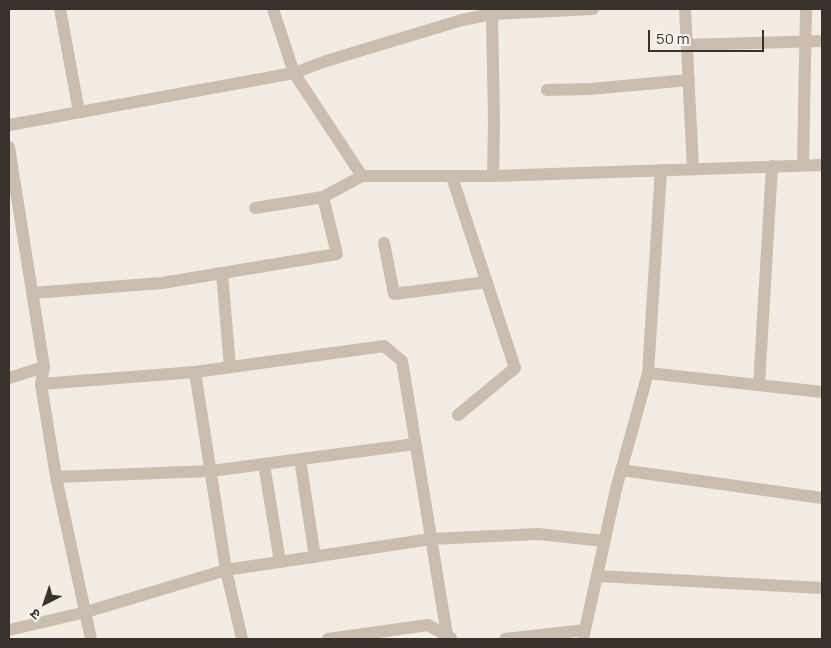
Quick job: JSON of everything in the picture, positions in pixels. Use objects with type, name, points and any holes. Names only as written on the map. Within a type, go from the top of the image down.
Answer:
[{"type":"street","points":[[60,9],[80,112]]},
{"type":"street","points":[[273,9],[294,73],[362,176]]},
{"type":"street","points":[[9,125],[294,73],[326,61],[444,26],[492,14],[593,9]]},
{"type":"street","points":[[685,9],[693,169]]},
{"type":"street","points":[[803,165],[806,9]]},
{"type":"street","points":[[492,14],[493,176]]},
{"type":"street","points":[[687,45],[822,41]]},
{"type":"street","points":[[547,90],[590,89],[689,80]]},
{"type":"street","points":[[9,147],[44,367],[41,384],[56,477],[91,639]]},
{"type":"street","points":[[255,208],[323,197],[362,176],[452,177],[822,165]]},
{"type":"street","points":[[760,385],[772,166]]},
{"type":"street","points":[[505,639],[584,635],[621,470],[648,372],[661,170]]},
{"type":"street","points":[[452,177],[515,368],[458,415]]},
{"type":"street","points":[[32,293],[162,283],[337,254],[323,197]]},
{"type":"street","points":[[384,243],[394,294],[487,282]]},
{"type":"street","points":[[222,274],[230,367]]},
{"type":"street","points":[[41,384],[195,372],[384,346],[402,361],[443,614],[450,637]]},
{"type":"street","points":[[9,378],[44,367]]},
{"type":"street","points":[[195,372],[226,570],[242,639]]},
{"type":"street","points":[[648,372],[822,392]]},
{"type":"street","points":[[56,477],[210,471],[415,444]]},
{"type":"street","points":[[300,459],[315,556]]},
{"type":"street","points":[[264,464],[280,562]]},
{"type":"street","points":[[621,470],[822,498]]},
{"type":"street","points":[[9,630],[86,612],[226,570],[315,556],[431,539],[538,534],[604,541]]},
{"type":"street","points":[[596,576],[822,588]]},
{"type":"street","points":[[328,639],[374,636],[428,625],[443,614]]},
{"type":"street","points":[[428,625],[450,637]]}]
